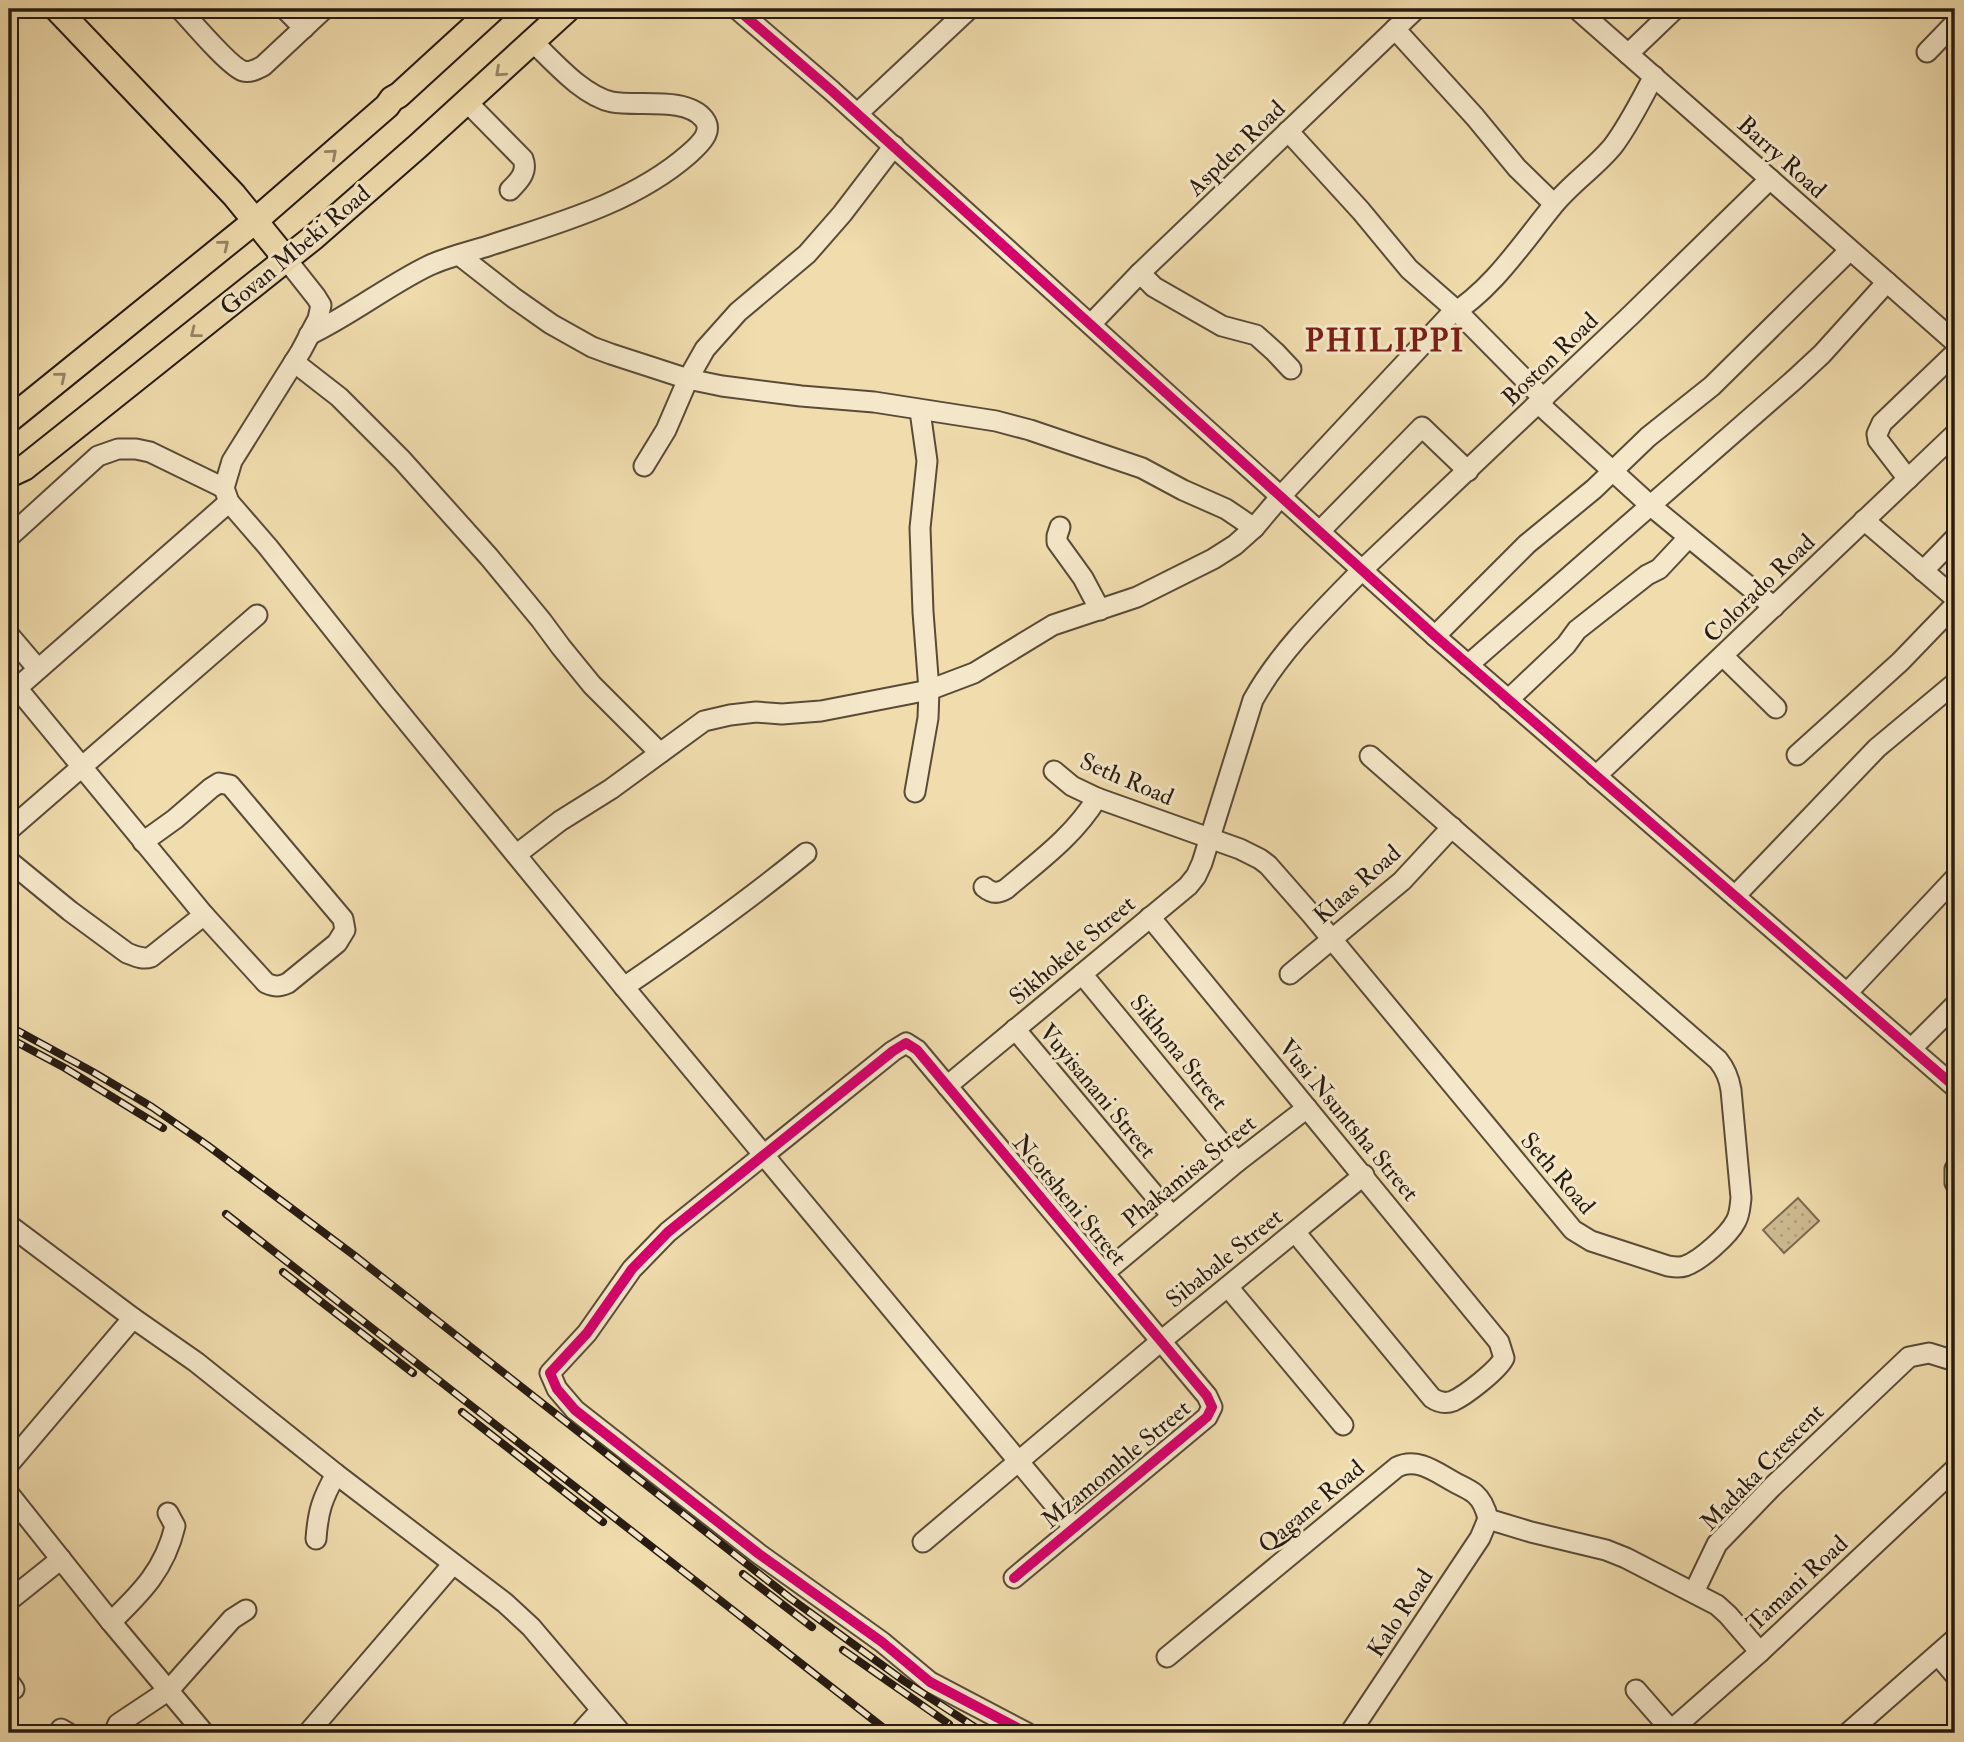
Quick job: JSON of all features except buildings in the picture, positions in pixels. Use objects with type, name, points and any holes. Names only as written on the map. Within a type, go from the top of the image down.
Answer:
[{"type":"main road","points":[[57,9],[234,195],[286,259]]},
{"type":"main road","name":"Govan Mbeki Road","points":[[9,420],[255,221],[493,9]]},
{"type":"main road","name":"Govan Mbeki Road","points":[[9,475],[24,468],[286,259],[385,175],[568,9]]},
{"type":"street","points":[[180,9],[232,64],[243,71],[253,71],[263,66],[324,9]]},
{"type":"street","points":[[285,9],[303,28]]},
{"type":"street","points":[[737,9],[858,113],[1435,636],[1955,1087]]},
{"type":"street","points":[[858,113],[969,9]]},
{"type":"street","name":"Aspden Road","points":[[1091,324],[1140,273],[1416,9]]},
{"type":"street","name":"Barry Road","points":[[1577,9],[1955,342]]},
{"type":"street","points":[[1628,54],[1675,9]]},
{"type":"street","points":[[1927,52],[1955,22],[1944,9]]},
{"type":"street","points":[[1395,29],[1517,168],[1554,204]]},
{"type":"street","points":[[309,335],[420,271],[583,213],[634,191],[686,157],[699,144],[708,128],[701,116],[679,106],[622,103],[602,99],[568,75],[533,42]]},
{"type":"street","points":[[517,855],[560,821],[611,789],[704,722],[756,712],[813,712],[929,690],[974,673],[1053,625],[1137,597],[1235,545],[1254,528],[1280,496],[1440,325],[1467,305],[1503,268],[1554,204],[1612,146],[1632,117],[1654,76]]},
{"type":"street","points":[[467,102],[526,165],[524,174],[510,190]]},
{"type":"street","points":[[1288,131],[1354,202],[1409,269],[1457,312],[1541,401],[1651,506],[1774,607]]},
{"type":"street","points":[[644,466],[666,430],[688,379],[718,332],[807,254],[842,215],[894,146]]},
{"type":"street","name":"Boston Road","points":[[1362,570],[1770,179]]},
{"type":"street","points":[[1435,636],[1507,562],[1594,489],[1648,437],[1712,386],[1850,250]]},
{"type":"street","points":[[459,255],[551,324],[611,354],[688,379],[760,391],[874,402],[1003,423],[1112,456],[1142,468],[1226,509],[1254,528]]},
{"type":"street","points":[[144,842],[211,788],[219,783],[230,785],[343,919],[345,930],[337,943],[288,982],[280,987],[266,983],[204,915],[82,767],[13,692],[227,495],[232,461],[318,319],[321,305],[286,259]]},
{"type":"street","points":[[1140,273],[1154,287],[1222,326],[1256,335],[1291,369]]},
{"type":"street","points":[[1468,665],[1794,380],[1822,354],[1887,282]]},
{"type":"street","points":[[1908,479],[1881,446],[1877,434],[1879,428],[1891,413],[1955,353]]},
{"type":"street","points":[[294,362],[339,397],[402,460],[489,557],[592,685],[660,753]]},
{"type":"street","points":[[915,792],[928,718],[929,690],[920,528],[927,461],[920,411]]},
{"type":"street","points":[[1320,531],[1422,428],[1468,471]]},
{"type":"street","name":"Colorado Road","points":[[1596,776],[1955,434]]},
{"type":"street","points":[[9,537],[90,461],[118,449],[149,452],[227,495],[387,697],[1074,1528]]},
{"type":"street","points":[[1864,520],[1955,598]]},
{"type":"street","points":[[1060,527],[1056,536],[1057,542],[1083,578],[1101,610]]},
{"type":"street","points":[[1508,700],[1566,645],[1577,630],[1647,575],[1659,569],[1688,538]]},
{"type":"street","points":[[1923,571],[1955,538]]},
{"type":"street","name":"Sikhokele Street","points":[[947,1086],[1188,886],[1196,876],[1210,839],[1253,700],[1264,681],[1317,617],[1362,570]]},
{"type":"street","points":[[1797,755],[1900,662],[1955,605]]},
{"type":"street","points":[[9,830],[257,615]]},
{"type":"street","points":[[9,635],[38,669]]},
{"type":"street","points":[[1723,656],[1776,708]]},
{"type":"street","points":[[1735,896],[1877,748],[1955,683]]},
{"type":"street","name":"Seth Road","points":[[1054,771],[1072,786],[1097,798],[1240,849],[1268,865],[1573,1230],[1591,1241],[1668,1266],[1686,1265],[1703,1255],[1732,1227],[1740,1208],[1731,1090],[1725,1068],[1370,756]]},
{"type":"street","points":[[984,887],[994,893],[1006,889],[1068,837],[1097,798]]},
{"type":"street","name":"Klaas Road","points":[[1290,974],[1402,881],[1452,827]]},
{"type":"street","points":[[624,986],[718,922],[806,853]]},
{"type":"street","points":[[9,861],[70,911],[136,957],[151,957],[204,915]]},
{"type":"street","points":[[1847,993],[1955,878]]},
{"type":"street","name":"Vusi Nsuntsha Street","points":[[1150,917],[1499,1342],[1504,1358],[1493,1371],[1453,1401],[1438,1402],[1427,1393],[1295,1232]]},
{"type":"street","name":"Sikhona Street","points":[[1082,974],[1237,1163]]},
{"type":"street","points":[[1911,1049],[1955,1005]]},
{"type":"street","name":"Vuyisanani Street","points":[[1014,1029],[1172,1216]]},
{"type":"street","name":"Ncotsheni Street","points":[[764,1155],[906,1043],[917,1050],[1161,1341]]},
{"type":"street","name":"Phakamisa Street","points":[[1104,1273],[1307,1108]]},
{"type":"street","points":[[764,1155],[652,1247],[613,1295],[587,1333],[550,1373],[557,1389],[575,1410],[758,1554],[883,1642],[930,1682],[1027,1733]]},
{"type":"street","points":[[1955,1169],[1955,1183]]},
{"type":"street","name":"Sibabale Street","points":[[923,1542],[1161,1341],[1364,1175]]},
{"type":"street","points":[[9,1225],[196,1362],[336,1474],[518,1613],[621,1733]]},
{"type":"street","points":[[1228,1287],[1343,1425]]},
{"type":"street","points":[[9,1464],[133,1318]]},
{"type":"street","name":"Mzamomhle Street","points":[[1014,1578],[1207,1418],[1212,1407],[1207,1396],[1161,1341]]},
{"type":"street","name":"Madaka Crescent","points":[[1694,1592],[1717,1544],[1772,1487],[1909,1357],[1928,1353],[1955,1361]]},
{"type":"street","name":"Qagane Road","points":[[1167,1657],[1396,1467],[1405,1463],[1427,1467],[1475,1494],[1488,1519]]},
{"type":"street","name":"Tamani Road","points":[[1636,1690],[1670,1732],[1760,1652],[1955,1469]]},
{"type":"street","points":[[316,1539],[323,1498],[336,1474]]},
{"type":"street","points":[[9,1494],[204,1733]]},
{"type":"street","points":[[111,1622],[141,1593],[162,1565],[175,1527],[168,1513]]},
{"type":"street","points":[[1488,1519],[1606,1550],[1694,1592],[1717,1605],[1760,1652]]},
{"type":"street","name":"Kalo Road","points":[[1350,1733],[1480,1538],[1488,1519]]},
{"type":"street","points":[[9,1597],[10,1599],[61,1559]]},
{"type":"street","points":[[308,1733],[453,1563]]},
{"type":"street","points":[[114,1733],[122,1722],[169,1690],[232,1619],[246,1610]]},
{"type":"street","points":[[1848,1733],[1955,1639]]},
{"type":"street","points":[[1938,1655],[1955,1675]]},
{"type":"street","points":[[580,1733],[601,1710]]},
{"type":"shaded area","points":[[1798,1198],[1819,1221],[1784,1253],[1763,1230]]},
{"type":"railway","points":[[9,1026],[152,1107],[207,1145],[355,1256],[790,1598],[904,1681],[984,1733]]},
{"type":"railway","points":[[9,1038],[65,1068],[163,1128]]},
{"type":"railway","points":[[226,1214],[890,1733]]},
{"type":"railway","points":[[283,1272],[413,1373]]},
{"type":"railway","points":[[462,1412],[603,1522]]},
{"type":"railway","points":[[743,1574],[812,1627]]},
{"type":"railway","points":[[843,1650],[949,1724]]},
{"type":"cycle path","points":[[737,9],[832,91],[1435,636],[1955,1087]]},
{"type":"cycle path","points":[[1014,1578],[1207,1417],[1212,1407],[1207,1396],[917,1050],[906,1043],[668,1232],[632,1269],[587,1333],[550,1373],[557,1389],[575,1410],[759,1554],[882,1642],[930,1682],[1027,1733]]},
{"type":"district","name":"PHILIPPI","points":[[1385,340]]}]
